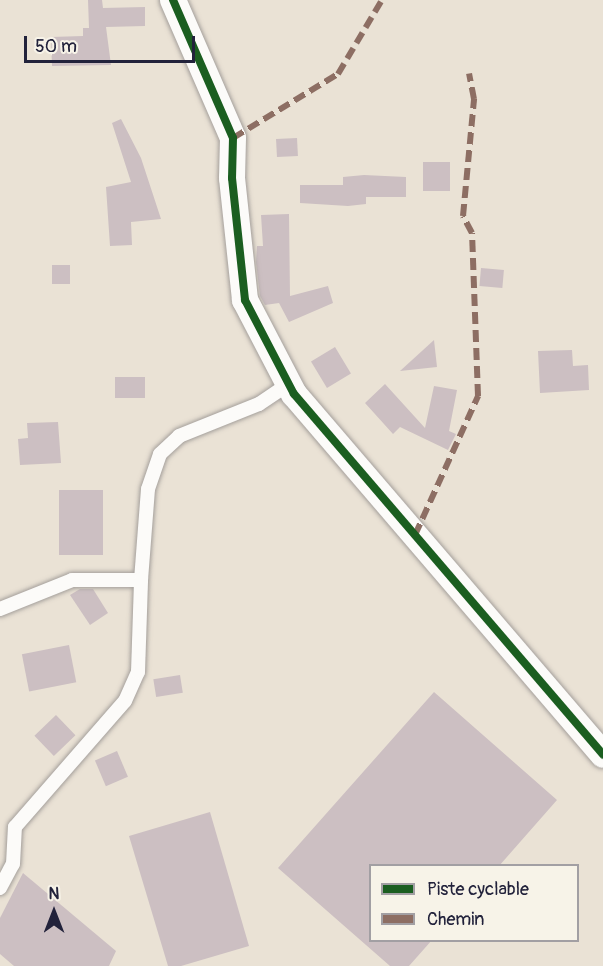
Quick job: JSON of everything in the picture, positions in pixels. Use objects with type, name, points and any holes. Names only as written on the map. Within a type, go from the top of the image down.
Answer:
[{"type":"street","points":[[173,0],[233,138],[232,177],[245,300],[289,384],[603,755]]},
{"type":"lane","points":[[0,888],[13,864],[15,827],[129,691],[138,672],[141,580],[148,489],[160,454],[178,436],[259,404],[289,384]]},
{"type":"lane","points":[[0,609],[72,580],[141,580]]},
{"type":"building","points":[[88,0],[102,0],[103,8],[145,7],[145,26],[106,27],[111,65],[52,66],[51,37],[83,36],[83,28],[89,28]]},
{"type":"building","points":[[121,119],[141,158],[161,219],[131,222],[132,245],[110,246],[106,187],[131,182],[112,123]]},
{"type":"building","points":[[297,138],[298,156],[277,157],[276,139]]},
{"type":"building","points":[[423,162],[450,162],[450,191],[423,191]]},
{"type":"building","points":[[364,175],[406,177],[406,197],[366,197],[366,204],[348,206],[300,203],[300,185],[343,185],[343,177]]},
{"type":"building","points":[[289,214],[290,296],[328,286],[333,303],[289,322],[279,303],[265,305],[260,296],[256,262],[257,246],[263,246],[261,215]]},
{"type":"building","points":[[52,265],[70,265],[70,284],[52,284]]},
{"type":"building","points":[[481,268],[504,270],[502,288],[479,286]]},
{"type":"building","points":[[434,340],[437,367],[400,371]]},
{"type":"building","points":[[335,347],[351,374],[327,388],[311,361]]},
{"type":"building","points":[[572,350],[573,366],[588,365],[589,390],[540,393],[538,351]]},
{"type":"building","points":[[115,377],[145,377],[145,398],[115,398]]},
{"type":"building","points":[[385,384],[425,428],[434,386],[457,390],[449,431],[456,434],[448,450],[400,427],[393,434],[365,403]]},
{"type":"building","points":[[58,422],[61,463],[20,465],[18,439],[28,438],[27,423]]},
{"type":"building","points":[[59,490],[103,490],[103,555],[59,555]]},
{"type":"building","points":[[80,589],[93,589],[108,613],[90,625],[70,595]]},
{"type":"building","points":[[69,645],[76,682],[29,691],[22,654]]},
{"type":"building","points":[[180,675],[183,693],[156,697],[153,679]]},
{"type":"building","points":[[434,692],[557,800],[501,864],[369,864],[369,942],[430,942],[409,966],[390,966],[278,868]]},
{"type":"building","points":[[56,715],[75,735],[54,756],[34,736]]},
{"type":"building","points":[[117,751],[128,777],[106,786],[95,760]]},
{"type":"building","points":[[210,812],[249,946],[181,966],[168,966],[129,836]]},
{"type":"building","points":[[23,873],[116,951],[109,966],[14,966],[0,954],[0,918]]},
{"type":"marked path","points":[[233,138],[338,74],[382,0]]},
{"type":"marked path","points":[[415,535],[478,396],[472,233],[463,216],[474,99],[469,73]]},
{"type":"cycle path","points":[[173,0],[233,138],[232,178],[245,300],[294,394],[603,755]]}]
